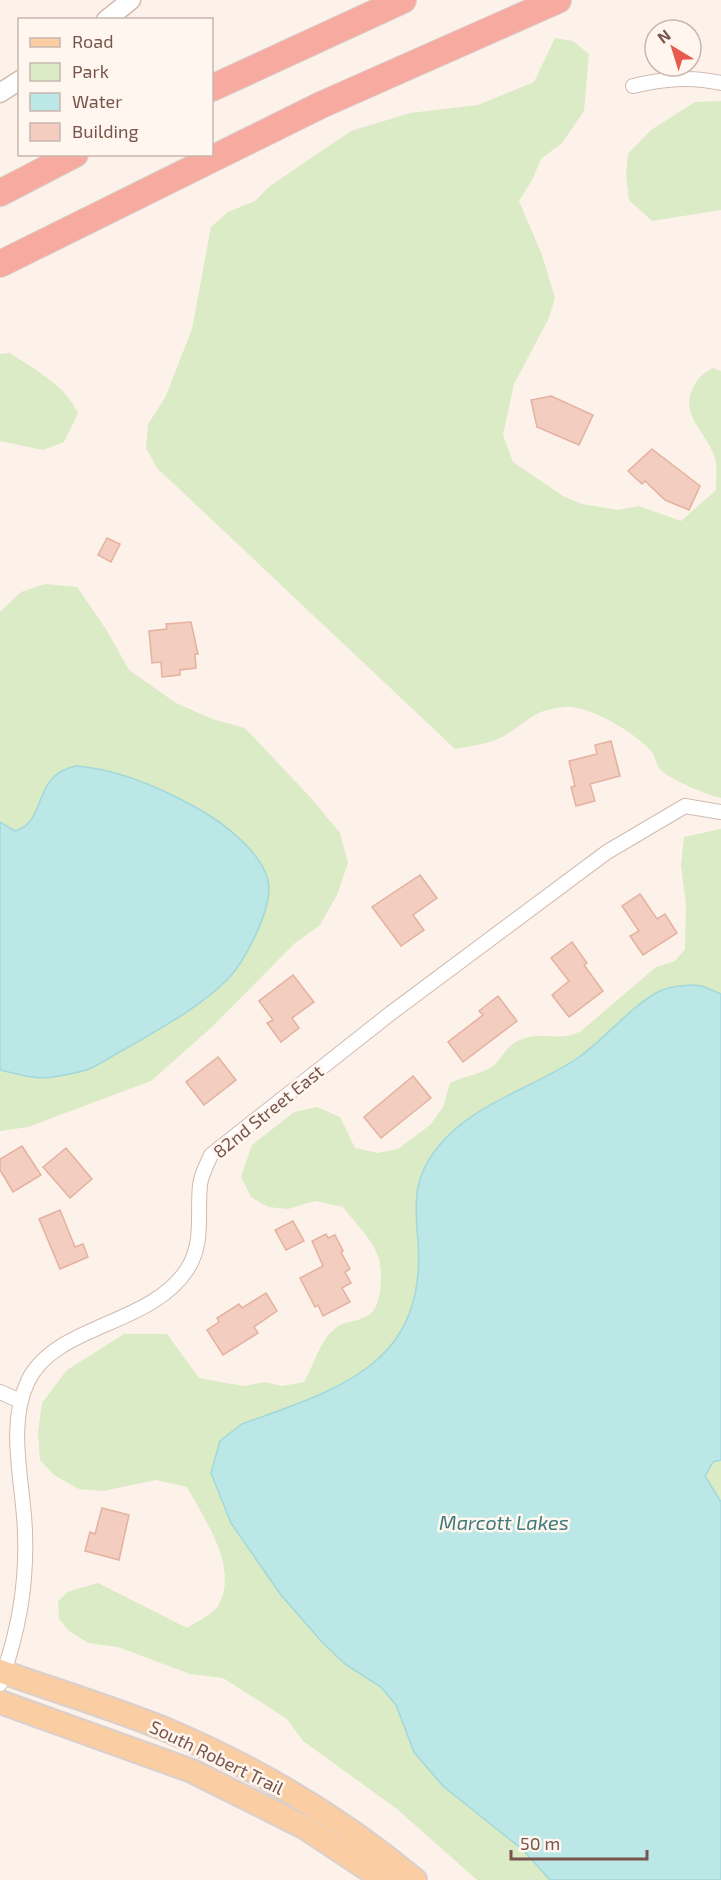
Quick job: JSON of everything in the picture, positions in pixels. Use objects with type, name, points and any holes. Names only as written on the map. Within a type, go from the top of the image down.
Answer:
[{"type":"highway","points":[[213,88],[404,0]]},
{"type":"highway","points":[[0,265],[118,204],[321,105],[558,0]]},
{"type":"highway","points":[[0,184],[65,156]]},
{"type":"highway","points":[[0,193],[71,156]]},
{"type":"main road","name":"South Robert Trail","points":[[1,1676],[166,1730],[238,1764],[334,1819],[415,1880]]},
{"type":"main road","name":"South Robert Trail","points":[[0,1702],[192,1771],[304,1827],[384,1880]]},
{"type":"street","points":[[108,18],[131,0]]},
{"type":"street","points":[[633,86],[663,79],[690,78],[721,83]]},
{"type":"street","points":[[0,93],[18,81]]},
{"type":"street","name":"82nd Street East","points":[[1,1676],[17,1634],[24,1587],[26,1533],[20,1469],[20,1401],[28,1379],[41,1362],[61,1346],[152,1304],[172,1287],[187,1269],[198,1248],[200,1182],[211,1155],[391,1013],[607,852],[685,806],[721,812]]},
{"type":"street","points":[[0,1392],[20,1401]]},
{"type":"green space","points":[[555,38],[573,41],[589,54],[584,111],[562,143],[541,159],[519,201],[542,255],[555,298],[549,318],[514,384],[503,435],[513,462],[563,496],[582,504],[618,510],[639,506],[681,521],[716,490],[716,462],[693,418],[689,400],[694,386],[703,374],[713,368],[721,371],[721,798],[668,776],[659,768],[652,752],[635,737],[598,715],[574,707],[544,711],[498,739],[455,749],[157,468],[146,448],[148,424],[165,398],[192,329],[211,227],[228,212],[255,201],[270,186],[351,131],[410,113],[478,105],[534,82]]},
{"type":"green space","points":[[721,101],[721,210],[652,221],[629,200],[626,175],[628,154],[651,130],[695,102]]},
{"type":"green space","points":[[10,353],[57,386],[72,403],[78,413],[64,442],[43,450],[0,441],[0,354]]},
{"type":"green space","points":[[45,584],[77,587],[106,629],[129,670],[176,703],[212,719],[245,728],[311,798],[340,833],[348,863],[337,895],[320,925],[294,944],[213,1026],[151,1081],[28,1127],[0,1131],[0,612],[21,592]]},
{"type":"green space","name":"Marcott Lakes","points":[[721,829],[721,1880],[477,1880],[397,1809],[303,1741],[287,1719],[223,1678],[190,1674],[118,1647],[88,1643],[68,1630],[59,1619],[58,1602],[67,1592],[98,1583],[187,1628],[218,1606],[224,1591],[225,1576],[217,1544],[187,1487],[156,1480],[103,1491],[79,1489],[54,1475],[40,1460],[38,1433],[42,1403],[67,1370],[124,1334],[167,1334],[199,1378],[243,1386],[265,1382],[282,1386],[304,1382],[331,1332],[341,1325],[366,1317],[374,1310],[380,1291],[380,1262],[372,1243],[343,1207],[315,1201],[288,1209],[268,1207],[251,1197],[241,1177],[252,1145],[294,1112],[317,1107],[340,1117],[355,1148],[378,1153],[398,1149],[430,1125],[443,1107],[450,1083],[490,1068],[509,1047],[525,1038],[567,1036],[581,1031],[656,967],[675,961],[685,949],[686,904],[681,865],[684,837]]},
{"type":"water","points":[[76,766],[107,771],[138,780],[206,813],[241,840],[261,863],[267,876],[268,899],[255,937],[241,962],[226,981],[203,1001],[89,1069],[46,1078],[33,1077],[0,1070],[0,822],[15,831],[25,826],[32,818],[52,779],[62,771]]},
{"type":"water","name":"Marcott Lakes","points":[[702,986],[721,994],[721,1460],[713,1462],[705,1476],[721,1502],[721,1880],[550,1880],[523,1850],[443,1786],[414,1752],[396,1705],[381,1687],[345,1664],[322,1642],[281,1595],[231,1523],[211,1473],[220,1441],[242,1424],[312,1398],[343,1383],[370,1366],[392,1344],[408,1317],[417,1283],[416,1204],[419,1181],[423,1170],[438,1147],[469,1118],[486,1107],[579,1057],[645,1000],[668,988]]},
{"type":"building","points":[[551,396],[593,415],[579,445],[537,427],[531,400]]},
{"type":"building","points":[[652,449],[700,486],[689,510],[665,500],[645,481],[642,484],[628,471]]},
{"type":"building","points":[[107,538],[120,544],[111,562],[98,555]]},
{"type":"building","points":[[191,622],[198,654],[195,654],[196,668],[180,670],[180,675],[162,677],[161,662],[152,663],[149,631],[167,629],[166,624]]},
{"type":"building","points":[[611,741],[620,776],[590,784],[595,801],[576,806],[571,787],[575,786],[569,761],[597,754],[595,745]]},
{"type":"building","points":[[420,875],[437,898],[413,915],[424,930],[401,946],[372,907]]},
{"type":"building","points":[[640,894],[657,919],[665,914],[677,933],[643,955],[630,936],[639,931],[622,906]]},
{"type":"building","points":[[572,942],[587,963],[584,965],[603,991],[569,1017],[552,995],[569,981],[551,958]]},
{"type":"building","points":[[293,975],[314,1002],[292,1018],[299,1028],[281,1042],[267,1023],[273,1020],[259,1001]]},
{"type":"building","points":[[498,996],[517,1021],[463,1062],[448,1042],[483,1015],[479,1011]]},
{"type":"building","points":[[218,1057],[236,1080],[204,1105],[186,1082]]},
{"type":"building","points":[[413,1076],[431,1098],[381,1138],[364,1117]]},
{"type":"building","points":[[22,1146],[41,1175],[13,1192],[0,1170],[0,1159]]},
{"type":"building","points":[[66,1148],[92,1179],[70,1198],[43,1167]]},
{"type":"building","points":[[60,1210],[75,1247],[83,1244],[88,1257],[60,1269],[39,1219]]},
{"type":"building","points":[[293,1221],[304,1241],[286,1250],[275,1230]]},
{"type":"building","points":[[326,1234],[328,1238],[335,1235],[350,1269],[345,1272],[351,1283],[342,1288],[350,1302],[323,1316],[318,1305],[315,1307],[300,1278],[323,1266],[312,1241]]},
{"type":"building","points":[[266,1293],[277,1311],[254,1327],[258,1333],[223,1355],[207,1330],[219,1322],[217,1318],[239,1304],[242,1308]]},
{"type":"building","points":[[102,1508],[129,1515],[119,1560],[85,1551],[90,1532],[95,1534]]}]
